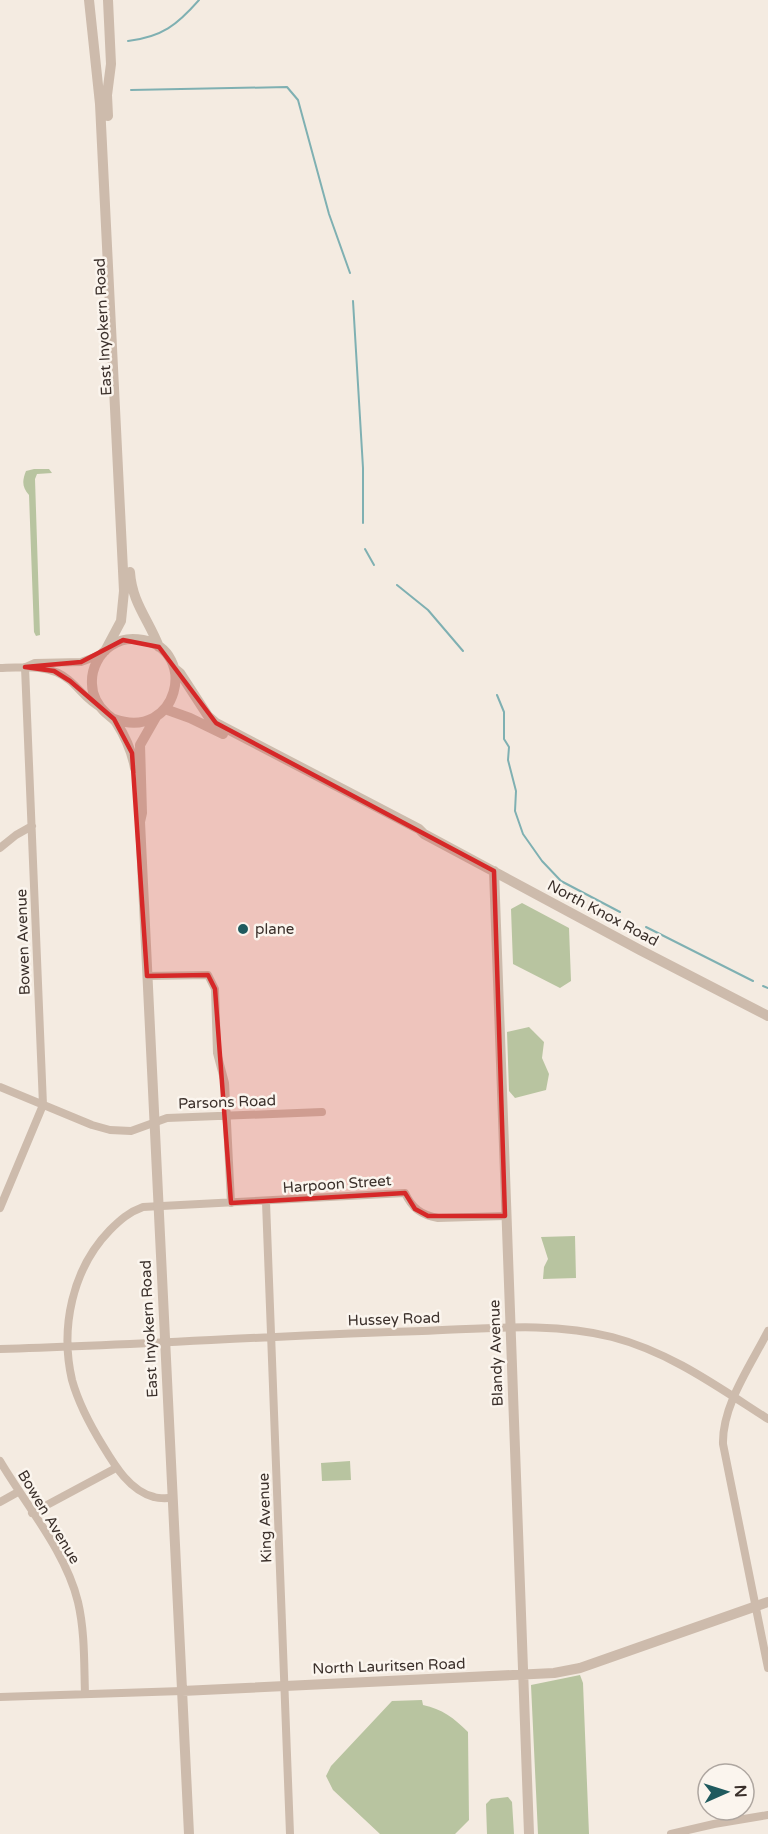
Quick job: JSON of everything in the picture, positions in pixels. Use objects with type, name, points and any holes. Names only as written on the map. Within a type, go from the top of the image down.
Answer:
[{"type":"street","name":"East Inyokern Road","points":[[84,0],[94,49]]},
{"type":"street","name":"East Inyokern Road","points":[[89,0],[100,104],[124,591],[121,621],[104,653]]},
{"type":"street","name":"East Inyokern Road","points":[[108,0],[111,64],[107,95],[131,584],[134,599],[154,633],[159,647]]},
{"type":"street","points":[[0,668],[45,669],[62,675],[91,703],[114,719],[136,724],[156,717],[173,697],[176,682],[174,668],[168,656],[148,641],[123,640],[111,645],[95,663],[92,675],[95,698],[101,708]]},
{"type":"street","points":[[25,667],[35,663],[81,662],[104,653]]},
{"type":"street","name":"Bowen Avenue","points":[[0,1208],[44,1105],[25,667]]},
{"type":"street","name":"North Knox Road","points":[[174,668],[208,716],[216,723],[768,1016]]},
{"type":"street","name":"North Knox Road","points":[[165,709],[218,731],[417,834],[424,834]]},
{"type":"street","name":"East Inyokern Road","points":[[156,717],[140,745],[142,813],[140,822],[189,1834]]},
{"type":"street","name":"East Inyokern Road","points":[[114,719],[132,753],[137,813],[140,822]]},
{"type":"street","points":[[0,849],[16,835],[32,826]]},
{"type":"street","name":"Blandy Avenue","points":[[494,871],[529,1834]]},
{"type":"street","points":[[147,976],[208,975],[215,989],[217,1053],[225,1083],[231,1203]]},
{"type":"street","name":"Parsons Road","points":[[0,1087],[92,1125],[110,1130],[139,1130],[167,1118],[322,1112]]},
{"type":"street","name":"Harpoon Street","points":[[172,1498],[153,1497],[133,1485],[116,1468],[82,1410],[72,1378],[69,1320],[74,1291],[93,1251],[123,1216],[143,1207],[405,1193],[415,1209],[428,1216],[438,1218],[505,1216]]},
{"type":"street","name":"King Avenue","points":[[266,1202],[290,1834]]},
{"type":"street","name":"Hussey Road","points":[[0,1349],[382,1332],[510,1328],[583,1330],[632,1342],[679,1363],[768,1419]]},
{"type":"street","points":[[768,1331],[727,1413],[723,1430],[723,1444],[768,1668]]},
{"type":"street","points":[[727,1413],[740,1408],[758,1413]]},
{"type":"street","name":"Bowen Avenue","points":[[0,1461],[59,1556],[70,1579],[78,1601],[82,1624],[85,1694]]},
{"type":"street","points":[[32,1513],[116,1468]]},
{"type":"street","points":[[0,1502],[18,1492]]},
{"type":"street","name":"North Lauritsen Road","points":[[0,1697],[554,1674],[580,1668],[768,1602]]},
{"type":"street","points":[[671,1834],[768,1815]]},
{"type":"highlighted area","points":[[123,640],[159,647],[216,723],[494,871],[505,1216],[428,1216],[415,1209],[405,1193],[231,1203],[215,989],[208,975],[147,976],[132,753],[114,719],[70,681],[54,671],[25,667],[81,662]]},
{"type":"green space","points":[[49,469],[52,473],[37,474],[35,479],[40,635],[36,636],[29,495],[23,484],[26,471]]},
{"type":"green space","points":[[522,903],[569,928],[571,981],[560,988],[513,964],[511,909]]},
{"type":"green space","points":[[529,1027],[544,1042],[542,1058],[549,1074],[546,1090],[515,1098],[509,1091],[507,1032]]},
{"type":"green space","points":[[575,1236],[576,1278],[543,1279],[544,1267],[548,1259],[541,1237]]},
{"type":"green space","points":[[350,1461],[351,1480],[322,1481],[321,1463]]},
{"type":"green space","points":[[580,1675],[583,1683],[589,1834],[538,1834],[531,1685]]},
{"type":"green space","points":[[422,1700],[423,1705],[447,1715],[468,1732],[469,1820],[455,1834],[380,1834],[333,1790],[326,1776],[331,1766],[392,1701]]},
{"type":"green space","points":[[508,1797],[512,1802],[514,1834],[487,1834],[486,1804],[491,1799]]},
{"type":"waterway","points":[[128,41],[160,33],[176,23],[199,0]]},
{"type":"waterway","points":[[131,90],[287,87],[298,100],[329,214],[350,273]]},
{"type":"waterway","points":[[353,301],[363,468],[363,523]]},
{"type":"waterway","points":[[365,549],[374,565]]},
{"type":"waterway","points":[[397,585],[428,610],[463,651]]},
{"type":"waterway","points":[[497,695],[504,712],[504,739],[509,747],[508,760],[516,791],[515,811],[523,834],[542,861],[561,881],[620,912]]},
{"type":"waterway","points":[[646,927],[753,981]]},
{"type":"waterway","points":[[763,986],[768,988]]},
{"type":"place","name":"plane","points":[[243,929]]}]
